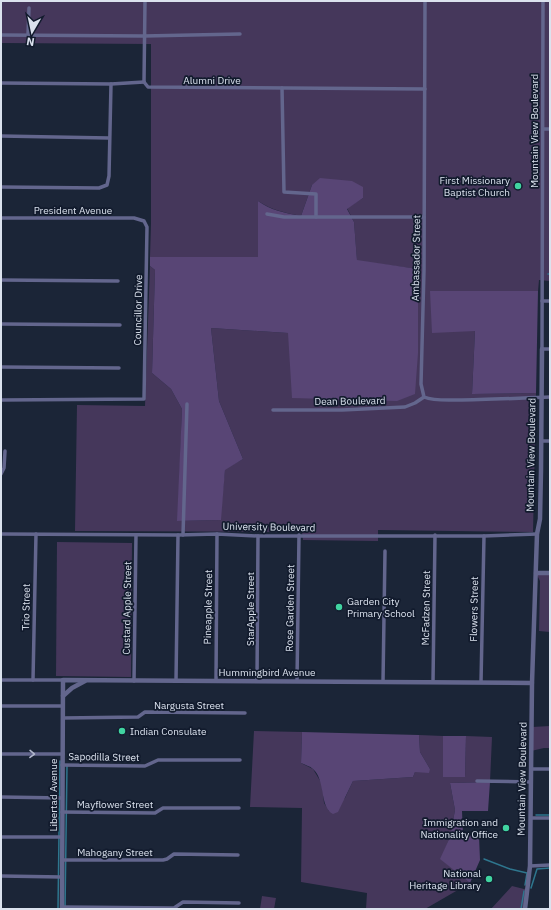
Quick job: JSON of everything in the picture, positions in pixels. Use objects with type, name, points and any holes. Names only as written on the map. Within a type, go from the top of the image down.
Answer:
[{"type":"street","points":[[144,82],[145,1]]},
{"type":"street","name":"Ambassador Street","points":[[424,397],[421,384],[424,217],[425,1]]},
{"type":"street","name":"Mountain View Boulevard","points":[[525,909],[530,866],[532,683],[537,534],[540,519],[542,441],[543,1]]},
{"type":"street","points":[[28,35],[29,8]]},
{"type":"street","points":[[1,35],[144,36],[240,34]]},
{"type":"street","name":"Alumni Drive","points":[[1,83],[110,84],[144,82],[148,88],[425,88]]},
{"type":"street","points":[[1,187],[99,188],[107,185],[109,176],[110,84]]},
{"type":"street","points":[[282,88],[284,192],[316,194],[316,217]]},
{"type":"street","points":[[543,129],[550,129]]},
{"type":"street","points":[[1,136],[109,138]]},
{"type":"street","points":[[267,214],[284,217],[424,217]]},
{"type":"street","name":"President Avenue","points":[[1,218],[134,218],[144,221]]},
{"type":"street","name":"Councillor Drive","points":[[1,400],[144,399],[147,227],[144,221]]},
{"type":"street","points":[[1,280],[118,281]]},
{"type":"street","points":[[542,301],[550,301]]},
{"type":"street","points":[[1,324],[120,325]]},
{"type":"street","points":[[542,349],[550,349]]},
{"type":"street","points":[[1,367],[119,368]]},
{"type":"street","points":[[424,397],[428,399],[443,400],[550,397]]},
{"type":"street","name":"Dean Boulevard","points":[[274,410],[342,410],[405,407],[424,397]]},
{"type":"street","points":[[183,535],[187,404]]},
{"type":"street","points":[[542,441],[550,441]]},
{"type":"street","points":[[1,474],[4,468],[5,451]]},
{"type":"street","name":"University Boulevard","points":[[1,534],[484,536],[537,534]]},
{"type":"street","name":"Trio Street","points":[[33,680],[36,534]]},
{"type":"street","name":"Pineapple Street","points":[[216,681],[217,534]]},
{"type":"street","name":"Custard Apple Street","points":[[134,681],[136,535]]},
{"type":"street","points":[[176,681],[178,535]]},
{"type":"street","name":"Rose Garden Street","points":[[297,682],[299,535]]},
{"type":"street","name":"McFadzen Street","points":[[433,682],[435,535]]},
{"type":"street","name":"StarApple Street","points":[[257,681],[258,536]]},
{"type":"street","name":"Flowers Street","points":[[481,682],[484,536]]},
{"type":"street","points":[[384,682],[385,551]]},
{"type":"street","points":[[536,573],[550,573]]},
{"type":"street","name":"Hummingbird Avenue","points":[[1,680],[532,683]]},
{"type":"street","name":"Libertad Avenue","points":[[62,908],[63,680]]},
{"type":"street","points":[[63,696],[72,688],[86,680]]},
{"type":"street","points":[[1,706],[63,706]]},
{"type":"street","name":"Nargusta Street","points":[[63,718],[138,717],[145,712],[245,713]]},
{"type":"street","points":[[1,754],[62,754]]},
{"type":"street","name":"Sapodilla Street","points":[[62,765],[145,766],[158,760],[240,760]]},
{"type":"street","points":[[531,769],[550,768]]},
{"type":"street","points":[[477,781],[531,782]]},
{"type":"street","points":[[1,798],[62,798]]},
{"type":"street","name":"Mayflower Street","points":[[62,812],[155,813],[163,808],[238,808]]},
{"type":"street","points":[[531,818],[550,818]]},
{"type":"street","points":[[1,837],[62,837]]},
{"type":"street","name":"Mahogany Street","points":[[62,860],[163,860],[174,854],[238,855]]},
{"type":"street","points":[[530,866],[550,865]]},
{"type":"street","points":[[1,876],[62,877]]},
{"type":"street","points":[[62,908],[174,908],[183,902],[239,903]]},
{"type":"shaded area","points":[[1,1],[550,1],[550,281],[539,280],[538,291],[430,291],[475,331],[472,394],[536,393],[533,532],[378,530],[378,541],[303,540],[302,532],[75,531],[77,405],[145,406],[150,266],[155,270],[152,373],[171,389],[182,409],[178,521],[220,520],[225,469],[243,459],[219,401],[211,328],[288,333],[418,269],[357,261],[354,222],[347,208],[363,198],[312,185],[301,216],[273,209],[258,201],[258,257],[150,257],[151,44],[1,43]]},
{"type":"shaded area","points":[[320,178],[352,181],[363,187],[363,198],[347,209],[354,222],[357,260],[418,269],[418,353],[415,394],[397,401],[292,398],[288,333],[211,328],[219,401],[243,459],[225,470],[221,520],[177,521],[182,409],[171,389],[152,373],[155,270],[150,266],[150,257],[258,257],[258,201],[273,209],[301,216],[312,185]]},
{"type":"shaded area","points":[[430,291],[538,291],[536,393],[472,394],[475,331],[432,333]]},
{"type":"shaded area","points":[[57,542],[132,543],[131,677],[56,676]]},
{"type":"shaded area","points":[[536,573],[550,573],[550,632],[539,631],[540,581]]},
{"type":"shaded area","points":[[550,726],[550,748],[531,751],[532,727]]},
{"type":"shaded area","points":[[254,731],[302,732],[301,763],[313,769],[322,784],[324,803],[329,811],[345,798],[353,781],[413,777],[415,772],[430,769],[420,752],[419,735],[443,736],[443,777],[465,777],[466,736],[492,737],[490,782],[450,783],[455,810],[450,837],[441,859],[470,883],[425,909],[366,909],[367,893],[301,882],[302,808],[250,807]]},
{"type":"shaded area","points":[[302,732],[419,735],[420,752],[430,769],[429,773],[415,772],[413,777],[353,781],[338,812],[333,814],[326,806],[320,780],[317,774],[312,768],[301,763]]},
{"type":"shaded area","points":[[443,736],[466,736],[465,777],[443,777]]},
{"type":"shaded area","points":[[490,782],[488,811],[462,811],[463,835],[479,836],[480,860],[470,883],[440,859],[450,837],[455,810],[450,783]]},
{"type":"shaded area","points":[[512,886],[524,889],[527,888],[525,909],[491,909]]},
{"type":"shaded area","points":[[262,896],[276,898],[274,909],[260,909]]},
{"type":"waterway","points":[[58,909],[60,761]]},
{"type":"waterway","points":[[65,909],[67,765]]},
{"type":"waterway","points":[[536,815],[550,815]]},
{"type":"waterway","points":[[484,859],[510,869],[527,873],[525,885]]},
{"type":"waterway","points":[[531,888],[537,869],[550,868]]},
{"type":"waterway","points":[[521,909],[524,891]]},
{"type":"place","name":"First Missionary Baptist Church","points":[[518,186]]},
{"type":"place","name":"Garden City Primary School","points":[[339,607]]},
{"type":"place","name":"Indian Consulate","points":[[122,731]]},
{"type":"place","name":"Immigration and Nationality Office","points":[[506,828]]},
{"type":"place","name":"National Heritage Library","points":[[489,879]]}]
